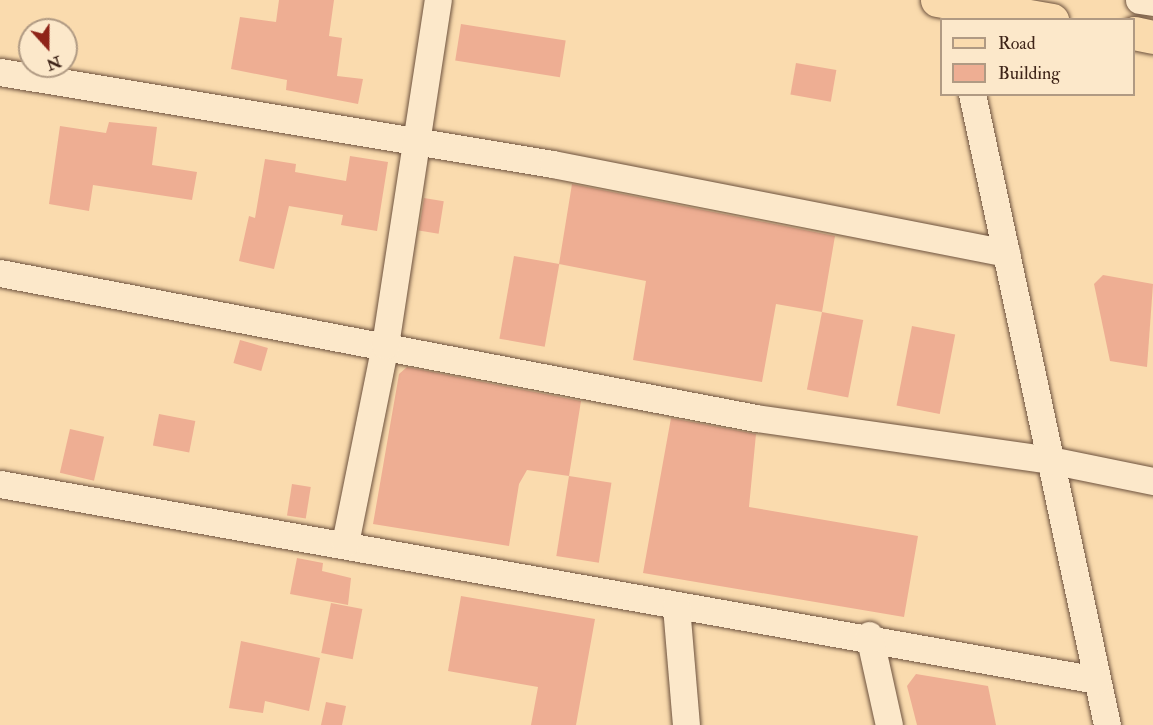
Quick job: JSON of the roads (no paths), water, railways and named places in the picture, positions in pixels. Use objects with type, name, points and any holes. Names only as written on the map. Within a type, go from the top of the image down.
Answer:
[{"type":"main road","points":[[949,7],[1036,18]]},
{"type":"main road","points":[[1135,33],[1153,37]]},
{"type":"street","points":[[345,543],[385,345],[419,142],[438,0]]},
{"type":"street","points":[[1139,0],[1153,2]]},
{"type":"street","points":[[0,72],[419,142],[1006,253]]},
{"type":"street","points":[[972,96],[1107,725]]},
{"type":"street","points":[[0,273],[853,435],[1050,460],[1153,481]]},
{"type":"street","points":[[0,484],[345,543],[676,606],[869,635],[1097,680]]},
{"type":"street","points":[[676,606],[686,725]]},
{"type":"street","points":[[869,635],[889,725]]}]
